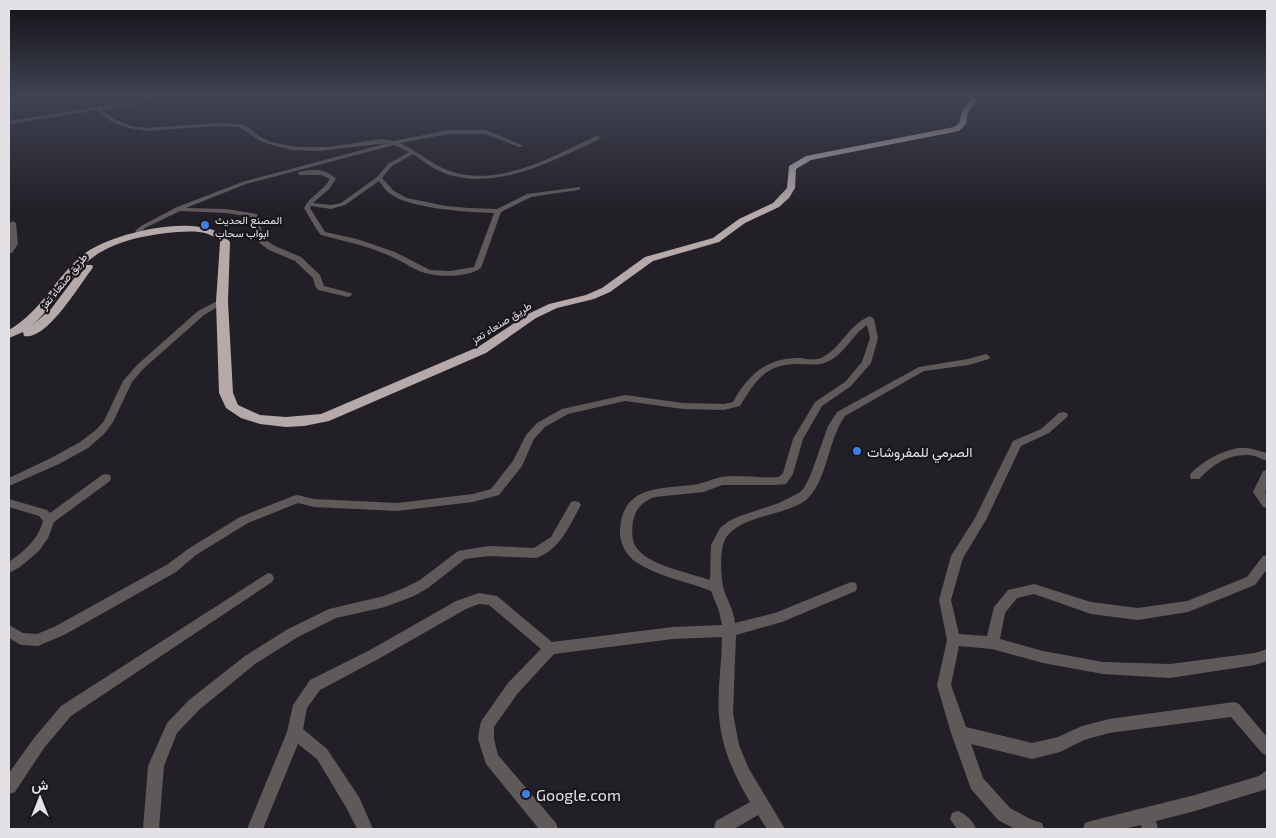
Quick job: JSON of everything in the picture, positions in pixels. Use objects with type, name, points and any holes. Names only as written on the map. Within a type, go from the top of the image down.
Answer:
[{"type":"highway","name":"طريق صنعاء تعز","points":[[9,335],[32,321],[40,313],[79,264],[95,252],[112,243],[138,236],[191,229],[213,232],[222,236],[225,242],[222,302],[224,377],[226,394],[233,408],[260,420],[286,422],[324,418],[482,350],[532,316],[553,306],[590,297],[606,290],[649,259],[716,240],[742,221],[776,205],[786,196],[791,188],[792,168],[809,158],[930,134]]},
{"type":"highway","name":"طريق صنعاء تعز","points":[[9,343],[35,330],[57,312],[91,263],[103,254],[138,236]]},
{"type":"street","points":[[254,134],[259,139],[278,146],[296,149],[334,147],[382,141],[414,152],[443,170],[469,176],[490,176],[518,171],[567,152],[598,137]]},
{"type":"street","points":[[138,236],[139,230],[142,227],[176,210],[244,183],[439,134]]},
{"type":"street","points":[[492,134],[502,136],[521,146]]},
{"type":"street","points":[[309,204],[323,207],[337,206],[379,178],[390,165],[414,152]]},
{"type":"street","points":[[280,174],[314,172],[332,177],[331,183],[312,198],[307,208],[316,219],[317,226],[324,234],[354,241],[392,254],[437,274],[468,271],[477,268],[498,211]]},
{"type":"street","points":[[379,178],[397,195],[412,201],[446,208],[498,211],[529,195],[578,188]]},
{"type":"street","points":[[176,210],[226,211],[255,214],[261,240],[272,248],[298,259],[317,277],[321,288],[348,295]]},
{"type":"street","points":[[9,251],[14,244],[13,223]]},
{"type":"street","points":[[9,482],[55,461],[84,445],[100,432],[108,422],[128,381],[140,367],[201,313],[222,302]]},
{"type":"street","points":[[9,631],[21,639],[38,640],[59,631],[172,568],[192,552],[244,520],[297,499],[330,504],[397,507],[473,498],[495,492],[518,463],[530,437],[541,425],[566,411],[625,398],[683,406],[724,407],[737,404],[753,377],[780,363],[799,361],[816,363],[825,359],[844,344],[854,331],[870,319],[874,338],[866,363],[848,384],[818,404],[798,439],[788,474],[782,481],[722,481],[704,488],[655,492],[634,504],[626,519],[625,532],[628,544],[637,557],[716,588]]},
{"type":"street","points":[[777,829],[745,781],[733,750],[726,715],[729,631],[727,612],[716,588],[718,540],[726,530],[738,522],[804,496],[812,481],[833,425],[841,414],[922,369],[969,362],[986,357]]},
{"type":"street","points":[[1036,829],[1028,827],[1004,814],[977,783],[944,685],[954,640],[945,600],[956,556],[965,546],[980,520],[1017,444],[1045,431],[1063,415]]},
{"type":"street","points":[[1194,476],[1203,466],[1230,453],[1248,451],[1260,453],[1267,457]]},
{"type":"street","points":[[1267,474],[1259,492],[1267,504]]},
{"type":"street","points":[[49,520],[106,478]]},
{"type":"street","points":[[9,503],[43,513],[49,520],[48,529],[42,540],[24,558],[9,568]]},
{"type":"street","points":[[151,829],[156,766],[172,728],[194,705],[250,660],[293,633],[334,613],[385,601],[409,592],[424,584],[462,554],[489,551],[536,553],[555,540],[575,505]]},
{"type":"street","points":[[992,643],[999,611],[1013,594],[1034,589],[1091,608],[1138,614],[1188,606],[1251,581],[1267,560]]},
{"type":"street","points":[[9,786],[39,743],[66,711],[268,578]]},
{"type":"street","points":[[550,829],[491,758],[486,739],[487,725],[513,688],[550,648],[673,633],[729,631],[777,618],[851,588]]},
{"type":"street","points":[[255,829],[295,732],[300,705],[315,685],[461,605],[479,598],[492,600],[550,648]]},
{"type":"street","points":[[954,640],[992,643],[1043,657],[1102,668],[1170,671],[1267,655]]},
{"type":"street","points":[[959,733],[1032,751],[1060,744],[1082,733],[1109,726],[1234,709],[1267,748]]},
{"type":"street","points":[[295,732],[322,754],[353,803],[365,829]]},
{"type":"street","points":[[1091,829],[1148,822],[1195,803],[1266,781]]},
{"type":"street","points":[[722,827],[761,805]]},
{"type":"place","name":"المصنع الحديث ابواب سحاب","points":[[205,225]]},
{"type":"place","name":"الصرمي للمفروشات","points":[[857,451]]},
{"type":"place","name":"Google.com","points":[[526,794]]}]
